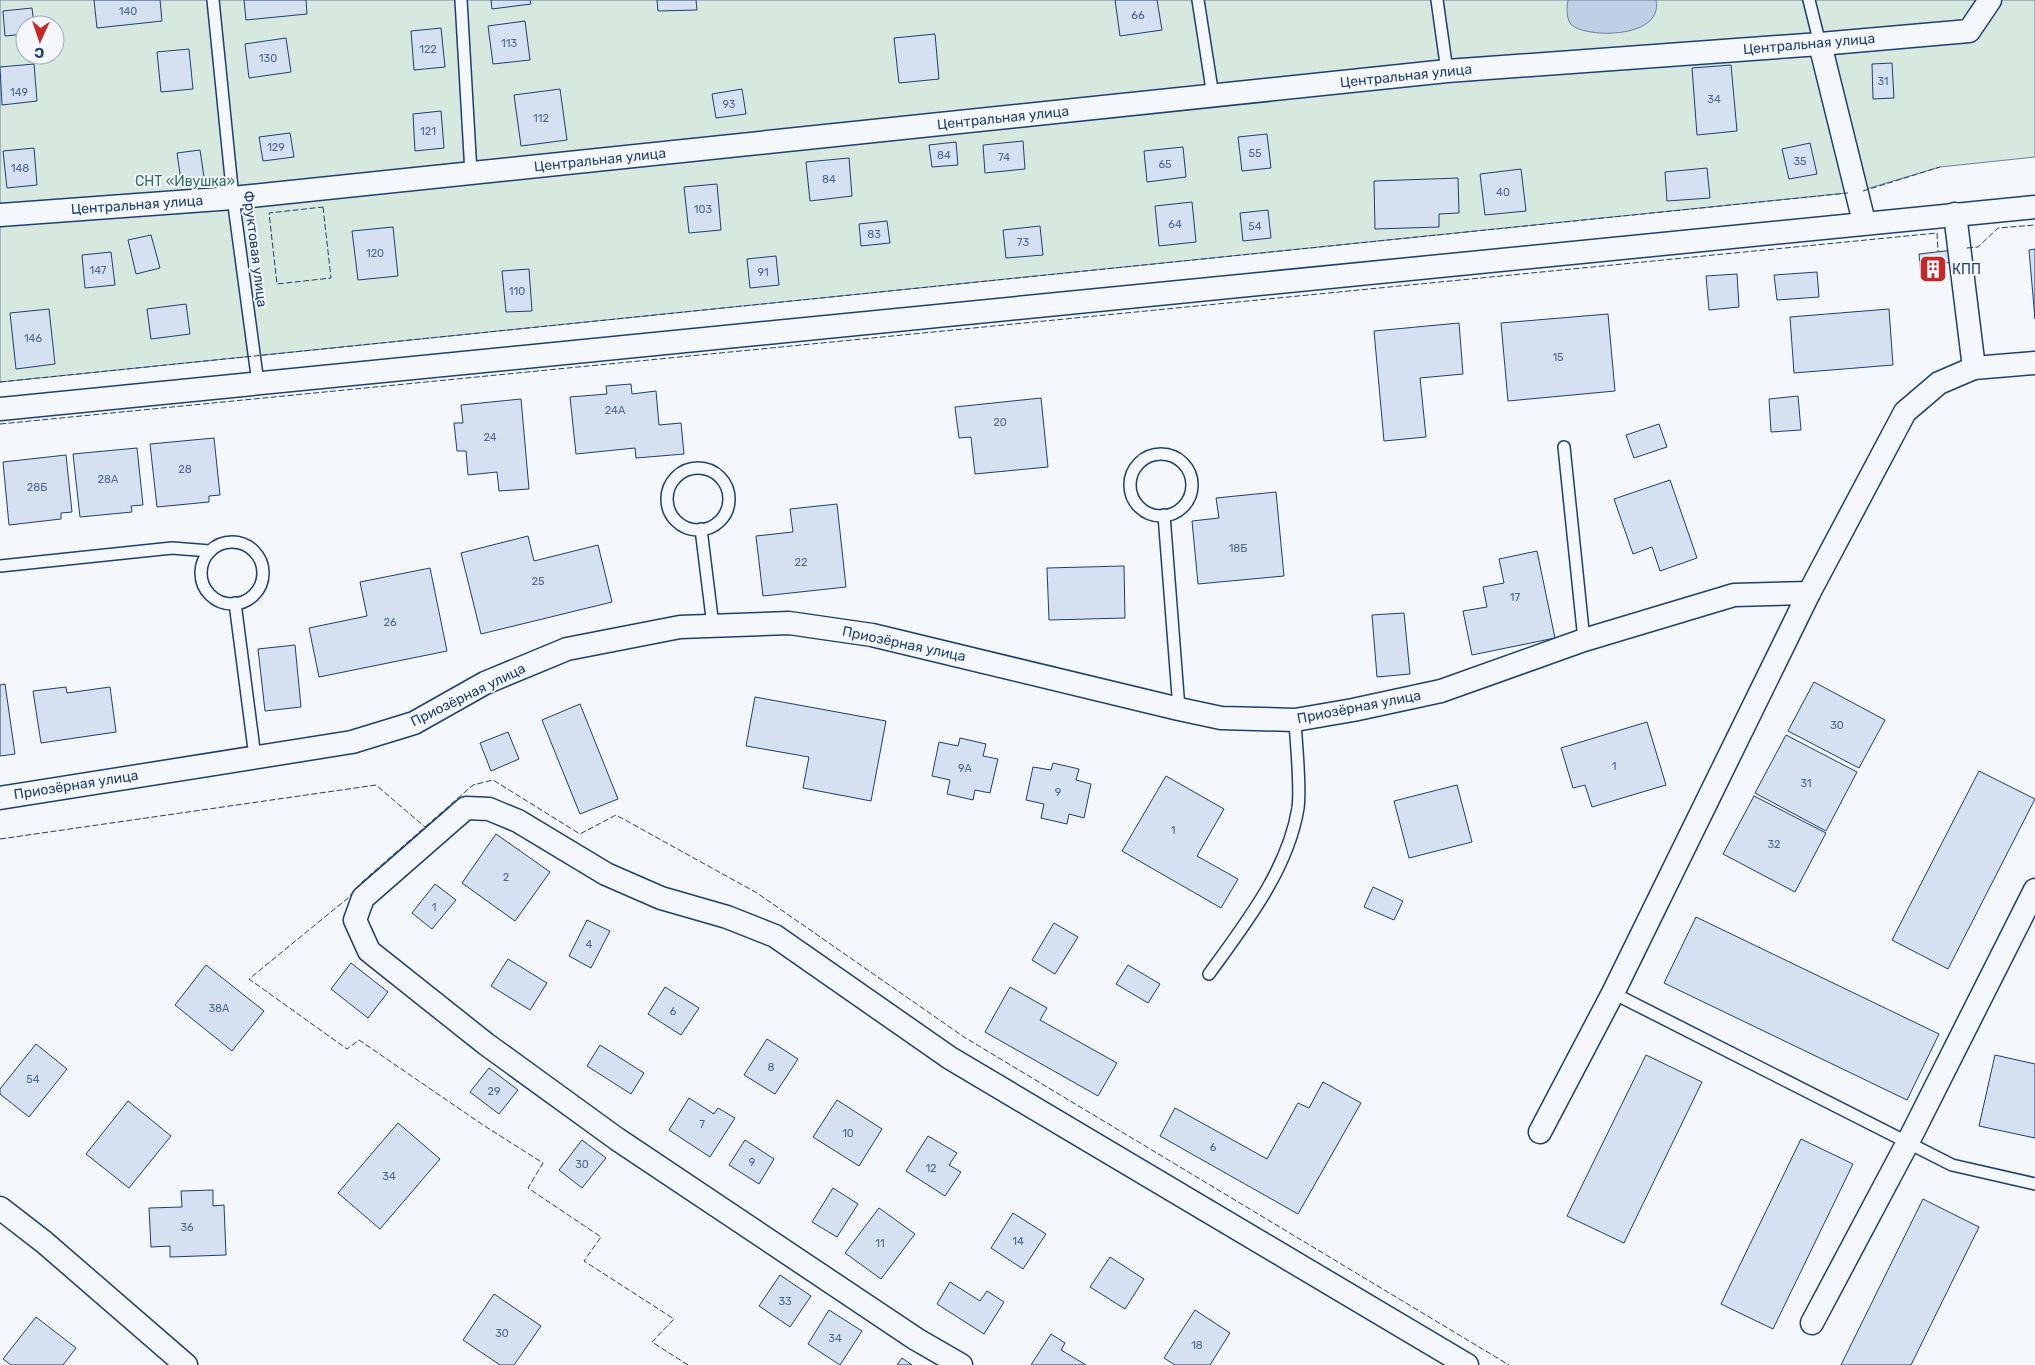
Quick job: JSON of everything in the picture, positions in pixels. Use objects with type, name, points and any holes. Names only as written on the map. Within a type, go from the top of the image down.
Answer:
[{"type":"street","name":"Центральная улица","points":[[0,215],[234,198],[1446,71],[1820,44],[1970,31],[1990,0]]},
{"type":"street","points":[[1820,44],[1864,222]]},
{"type":"street","points":[[0,409],[1864,222],[2035,207]]},
{"type":"street","points":[[1955,214],[1974,368]]},
{"type":"street","points":[[1540,1132],[1612,993],[1809,593],[1905,412],[1938,383],[1974,368],[2035,363]]},
{"type":"street","name":"Приозёрная улица","points":[[0,798],[352,742],[414,723],[485,683],[567,649],[680,627],[789,623],[872,635],[1221,718],[1295,720],[1441,691],[1584,640],[1734,595],[1809,593]]},
{"type":"street","points":[[961,1365],[916,1339],[626,1144],[486,1044],[369,951],[355,920],[363,898],[466,808],[489,809],[518,821],[606,874],[661,898],[727,918],[775,936],[950,1058],[1466,1365]]},
{"type":"street","points":[[1812,1323],[1907,1144],[2035,890]]},
{"type":"street","points":[[0,1208],[44,1242],[186,1365]]},
{"type":"lane","name":"Фруктовая улица","points":[[213,0],[234,198],[258,383]]},
{"type":"lane","points":[[461,0],[471,173]]},
{"type":"lane","points":[[1198,0],[1213,96]]},
{"type":"lane","points":[[1437,0],[1446,71]]},
{"type":"lane","points":[[1809,0],[1820,44]]},
{"type":"lane","points":[[1564,447],[1584,640]]},
{"type":"lane","points":[[1158,454],[1169,455],[1179,459],[1186,467],[1192,482],[1189,498],[1183,506],[1174,512],[1164,515],[1144,510],[1132,493],[1132,477],[1139,463],[1148,457],[1158,454]]},
{"type":"lane","points":[[695,468],[706,469],[715,474],[723,481],[728,490],[727,506],[720,520],[711,527],[701,529],[690,529],[680,524],[668,507],[668,491],[676,477],[685,471],[695,468]]},
{"type":"lane","points":[[1164,515],[1179,709]]},
{"type":"lane","points":[[701,529],[713,626]]},
{"type":"lane","points":[[235,542],[250,548],[258,555],[263,575],[260,585],[250,598],[235,603],[215,598],[207,590],[202,570],[204,560],[210,551],[219,545],[235,542]]},
{"type":"lane","points":[[0,566],[172,548],[210,551]]},
{"type":"lane","points":[[235,603],[255,757]]},
{"type":"lane","points":[[1209,974],[1250,918],[1290,844],[1298,806],[1295,720]]},
{"type":"lane","points":[[1612,993],[1907,1144],[1952,1165],[2035,1184]]},
{"type":"green space","name":"СНТ «Ивушка»","points":[[0,0],[2035,0],[2035,157],[1940,167],[1856,192],[0,382]]},
{"type":"water","points":[[1568,0],[1656,0],[1655,13],[1647,23],[1635,29],[1603,33],[1588,32],[1570,23],[1567,14]]},
{"type":"building","points":[[94,0],[160,0],[162,21],[97,28]]},
{"type":"building","points":[[244,0],[306,0],[307,14],[246,20]]},
{"type":"building","points":[[491,0],[530,0],[531,4],[492,9]]},
{"type":"building","points":[[657,0],[696,0],[697,10],[658,11]]},
{"type":"building","points":[[1115,0],[1157,0],[1162,30],[1120,36]]},
{"type":"building","points":[[32,8],[33,15],[15,15],[15,35],[5,36],[3,11]]},
{"type":"building","points":[[525,21],[530,60],[493,64],[488,26]]},
{"type":"building","points":[[441,28],[445,67],[414,70],[411,31]]},
{"type":"building","points":[[935,34],[939,79],[899,83],[894,38]]},
{"type":"building","points":[[286,38],[291,72],[249,78],[245,44]]},
{"type":"building","points":[[189,49],[193,89],[161,92],[157,52]]},
{"type":"building","points":[[1892,63],[1894,98],[1873,99],[1872,64]]},
{"type":"building","points":[[34,65],[37,101],[2,105],[0,67]]},
{"type":"building","points":[[1731,65],[1737,131],[1697,135],[1692,68]]},
{"type":"building","points":[[560,89],[567,140],[521,146],[514,95]]},
{"type":"building","points":[[742,89],[746,114],[716,118],[712,94]]},
{"type":"building","points":[[441,111],[444,148],[415,151],[413,114]]},
{"type":"building","points":[[290,133],[294,157],[263,161],[259,137]]},
{"type":"building","points":[[1267,134],[1271,168],[1242,171],[1238,137]]},
{"type":"building","points":[[1023,141],[1025,169],[985,173],[983,145]]},
{"type":"building","points":[[956,142],[958,165],[932,167],[929,145]]},
{"type":"building","points":[[1810,143],[1817,174],[1789,179],[1782,149]]},
{"type":"building","points":[[1183,147],[1186,177],[1147,182],[1144,151]]},
{"type":"building","points":[[34,148],[37,185],[7,188],[3,151]]},
{"type":"building","points":[[200,150],[204,177],[181,181],[177,153]]},
{"type":"building","points":[[849,158],[852,196],[810,201],[806,162]]},
{"type":"building","points":[[1707,168],[1710,198],[1667,201],[1665,172]]},
{"type":"building","points":[[1521,169],[1526,211],[1485,215],[1480,174]]},
{"type":"building","points":[[1458,178],[1459,213],[1439,214],[1439,227],[1375,229],[1374,181]]},
{"type":"building","points":[[717,184],[721,230],[689,233],[684,187]]},
{"type":"building","points":[[1192,202],[1196,242],[1159,246],[1155,206]]},
{"type":"building","points":[[1268,210],[1271,238],[1243,241],[1240,213]]},
{"type":"building","points":[[887,221],[890,243],[861,246],[859,224]]},
{"type":"building","points":[[1040,226],[1043,255],[1006,258],[1003,230]]},
{"type":"building","points":[[393,227],[398,276],[358,280],[352,231]]},
{"type":"building","points":[[151,235],[160,268],[136,274],[128,240]]},
{"type":"building","points":[[2035,249],[2035,319],[2029,250]]},
{"type":"building","name":"КПП","points":[[1954,250],[1956,262],[1944,263],[1945,276],[1921,278],[1919,254]]},
{"type":"building","points":[[111,252],[115,285],[85,288],[82,255]]},
{"type":"building","points":[[776,256],[779,285],[750,288],[747,259]]},
{"type":"building","points":[[529,269],[532,311],[506,312],[502,271]]},
{"type":"building","points":[[1817,272],[1819,297],[1777,300],[1774,275]]},
{"type":"building","points":[[1737,274],[1739,307],[1709,310],[1706,276]]},
{"type":"building","points":[[186,304],[190,334],[151,339],[147,309]]},
{"type":"building","points":[[49,309],[55,364],[16,369],[10,313]]},
{"type":"building","points":[[1889,309],[1893,365],[1794,373],[1790,317]]},
{"type":"building","points":[[1608,314],[1615,391],[1508,401],[1501,323]]},
{"type":"building","points":[[1459,323],[1463,374],[1420,378],[1426,437],[1384,441],[1374,331]]},
{"type":"building","points":[[631,384],[632,394],[656,391],[659,425],[681,423],[684,454],[636,458],[635,448],[576,454],[570,397],[607,394],[606,386]]},
{"type":"building","points":[[1798,396],[1801,430],[1771,432],[1769,399]]},
{"type":"building","points":[[1041,398],[1048,467],[975,474],[971,437],[959,438],[955,407]]},
{"type":"building","points":[[521,399],[529,489],[499,491],[497,472],[468,475],[466,451],[457,451],[454,423],[463,423],[461,405]]},
{"type":"building","points":[[1659,424],[1667,447],[1634,458],[1626,435]]},
{"type":"building","points":[[214,438],[220,495],[209,496],[209,502],[157,507],[150,444]]},
{"type":"building","points":[[137,448],[143,505],[131,506],[132,512],[80,517],[73,454]]},
{"type":"building","points":[[66,455],[72,512],[61,513],[61,519],[9,525],[3,462]]},
{"type":"building","points":[[1670,480],[1697,558],[1660,571],[1652,547],[1633,554],[1614,499]]},
{"type":"building","points":[[1276,492],[1284,576],[1198,584],[1192,521],[1219,518],[1216,498]]},
{"type":"building","points":[[837,504],[846,587],[763,596],[756,536],[793,532],[790,509]]},
{"type":"building","points":[[528,536],[534,561],[598,545],[612,602],[481,634],[461,553]]},
{"type":"building","points":[[1537,551],[1555,638],[1472,655],[1463,611],[1487,607],[1483,587],[1504,583],[1499,559]]},
{"type":"building","points":[[1124,566],[1125,618],[1049,620],[1047,568]]},
{"type":"building","points":[[430,568],[447,651],[319,677],[309,628],[367,616],[360,582]]},
{"type":"building","points":[[1404,613],[1410,674],[1377,677],[1372,615]]},
{"type":"building","points":[[295,645],[301,707],[265,711],[258,649]]},
{"type":"building","points":[[1814,682],[1885,720],[1859,768],[1788,731]]},
{"type":"building","points":[[5,684],[15,754],[0,756],[0,685]]},
{"type":"building","points":[[66,687],[67,693],[110,687],[116,732],[41,743],[33,691]]},
{"type":"building","points":[[755,697],[886,721],[871,801],[803,788],[809,757],[746,746]]},
{"type":"building","points":[[580,704],[618,799],[580,814],[542,720]]},
{"type":"building","points":[[1647,722],[1666,785],[1592,807],[1585,785],[1573,788],[1561,748]]},
{"type":"building","points":[[508,732],[519,759],[491,771],[480,743]]},
{"type":"building","points":[[1786,735],[1857,772],[1826,831],[1755,793]]},
{"type":"building","points":[[960,738],[986,744],[983,756],[998,759],[990,793],[975,790],[973,800],[947,794],[950,780],[932,776],[939,742],[958,746]]},
{"type":"building","points":[[1053,763],[1079,769],[1076,780],[1091,784],[1084,818],[1069,814],[1067,824],[1041,818],[1044,804],[1026,800],[1033,767],[1051,770]]},
{"type":"building","points":[[1979,771],[2035,799],[1948,969],[1892,940]]},
{"type":"building","points":[[1166,776],[1224,809],[1197,856],[1238,879],[1221,908],[1122,851]]},
{"type":"building","points":[[1457,785],[1472,842],[1409,858],[1394,801]]},
{"type":"building","points":[[1754,796],[1826,833],[1795,892],[1723,854]]},
{"type":"building","points":[[496,834],[550,872],[515,921],[462,883]]},
{"type":"building","points":[[435,884],[456,900],[432,929],[412,913]]},
{"type":"building","points":[[1373,887],[1403,901],[1394,920],[1364,907]]},
{"type":"building","points":[[1696,917],[1939,1034],[1907,1100],[1664,983]]},
{"type":"building","points":[[587,920],[610,931],[591,968],[569,956]]},
{"type":"building","points":[[1054,923],[1078,937],[1055,974],[1032,960]]},
{"type":"building","points":[[508,959],[547,983],[530,1010],[491,986]]},
{"type":"building","points":[[351,963],[388,992],[368,1018],[331,989]]},
{"type":"building","points":[[206,965],[264,1011],[232,1051],[175,1005]]},
{"type":"building","points":[[1128,965],[1160,984],[1148,1003],[1116,984]]},
{"type":"building","points":[[665,987],[699,1008],[681,1035],[648,1014]]},
{"type":"building","points":[[1010,987],[1047,1008],[1040,1020],[1117,1063],[1098,1096],[985,1032]]},
{"type":"building","points":[[767,1039],[798,1059],[775,1094],[744,1075]]},
{"type":"building","points":[[36,1044],[67,1069],[29,1117],[0,1094],[0,1089]]},
{"type":"building","points":[[600,1045],[644,1073],[631,1094],[587,1066]]},
{"type":"building","points":[[1646,1055],[1702,1082],[1624,1243],[1567,1216]]},
{"type":"building","points":[[1995,1055],[2035,1064],[2035,1138],[1979,1126]]},
{"type":"building","points":[[489,1068],[518,1090],[499,1114],[470,1092]]},
{"type":"building","points":[[1323,1082],[1361,1103],[1298,1214],[1160,1136],[1175,1108],[1267,1159],[1298,1103],[1309,1108]]},
{"type":"building","points":[[689,1098],[714,1114],[718,1108],[735,1118],[710,1157],[669,1130]]},
{"type":"building","points":[[837,1100],[882,1129],[859,1166],[813,1137]]},
{"type":"building","points":[[128,1101],[171,1136],[129,1188],[86,1154]]},
{"type":"building","points":[[398,1123],[440,1159],[380,1229],[338,1193]]},
{"type":"building","points":[[928,1136],[957,1153],[949,1165],[961,1172],[945,1196],[906,1171]]},
{"type":"building","points":[[1801,1139],[1853,1164],[1773,1329],[1721,1304]]},
{"type":"building","points":[[582,1140],[606,1158],[582,1188],[559,1170]]},
{"type":"building","points":[[745,1140],[774,1159],[759,1184],[729,1165]]},
{"type":"building","points":[[833,1188],[858,1204],[837,1237],[812,1222]]},
{"type":"building","points":[[213,1190],[213,1206],[224,1205],[226,1255],[170,1257],[170,1246],[151,1247],[149,1208],[182,1207],[181,1191]]},
{"type":"building","points":[[1923,1199],[1979,1227],[1911,1365],[1841,1365]]},
{"type":"building","points":[[879,1208],[915,1234],[881,1279],[845,1253]]},
{"type":"building","points":[[1013,1213],[1046,1234],[1023,1269],[991,1248]]},
{"type":"building","points":[[1110,1257],[1144,1279],[1125,1309],[1090,1287]]},
{"type":"building","points":[[780,1275],[811,1296],[790,1327],[759,1306]]},
{"type":"building","points":[[950,1282],[980,1301],[987,1291],[1004,1302],[984,1334],[937,1304]]},
{"type":"building","points":[[494,1294],[541,1326],[514,1365],[500,1365],[463,1340]]},
{"type":"building","points":[[829,1310],[862,1331],[840,1365],[808,1344]]},
{"type":"building","points":[[1195,1310],[1230,1333],[1210,1365],[1175,1365],[1164,1358]]},
{"type":"building","points":[[36,1317],[76,1348],[63,1365],[11,1365],[3,1359]]},
{"type":"building","points":[[1051,1334],[1065,1343],[1061,1350],[1086,1365],[1031,1365]]},
{"type":"building","points":[[902,1358],[912,1365],[897,1365]]},
{"type":"fence","points":[[1863,191],[1940,167]]},
{"type":"fence","points":[[0,382],[1848,193]]},
{"type":"fence","points":[[323,207],[331,278],[277,284],[269,213],[323,207]]},
{"type":"fence","points":[[1967,248],[1978,247],[1998,228],[2035,225]]},
{"type":"fence","points":[[0,424],[1937,233],[1938,252]]},
{"type":"fence","points":[[688,1365],[652,1342],[674,1319],[584,1261],[601,1237],[528,1188],[543,1163],[483,1125],[359,1040],[347,1049],[249,979],[348,898],[362,882],[473,785],[493,780],[580,834],[616,815],[757,893],[964,1037],[1509,1365]]},
{"type":"fence","points":[[0,839],[376,785],[425,827]]},
{"type":"place","name":"КПП","points":[[1933,269]]}]
